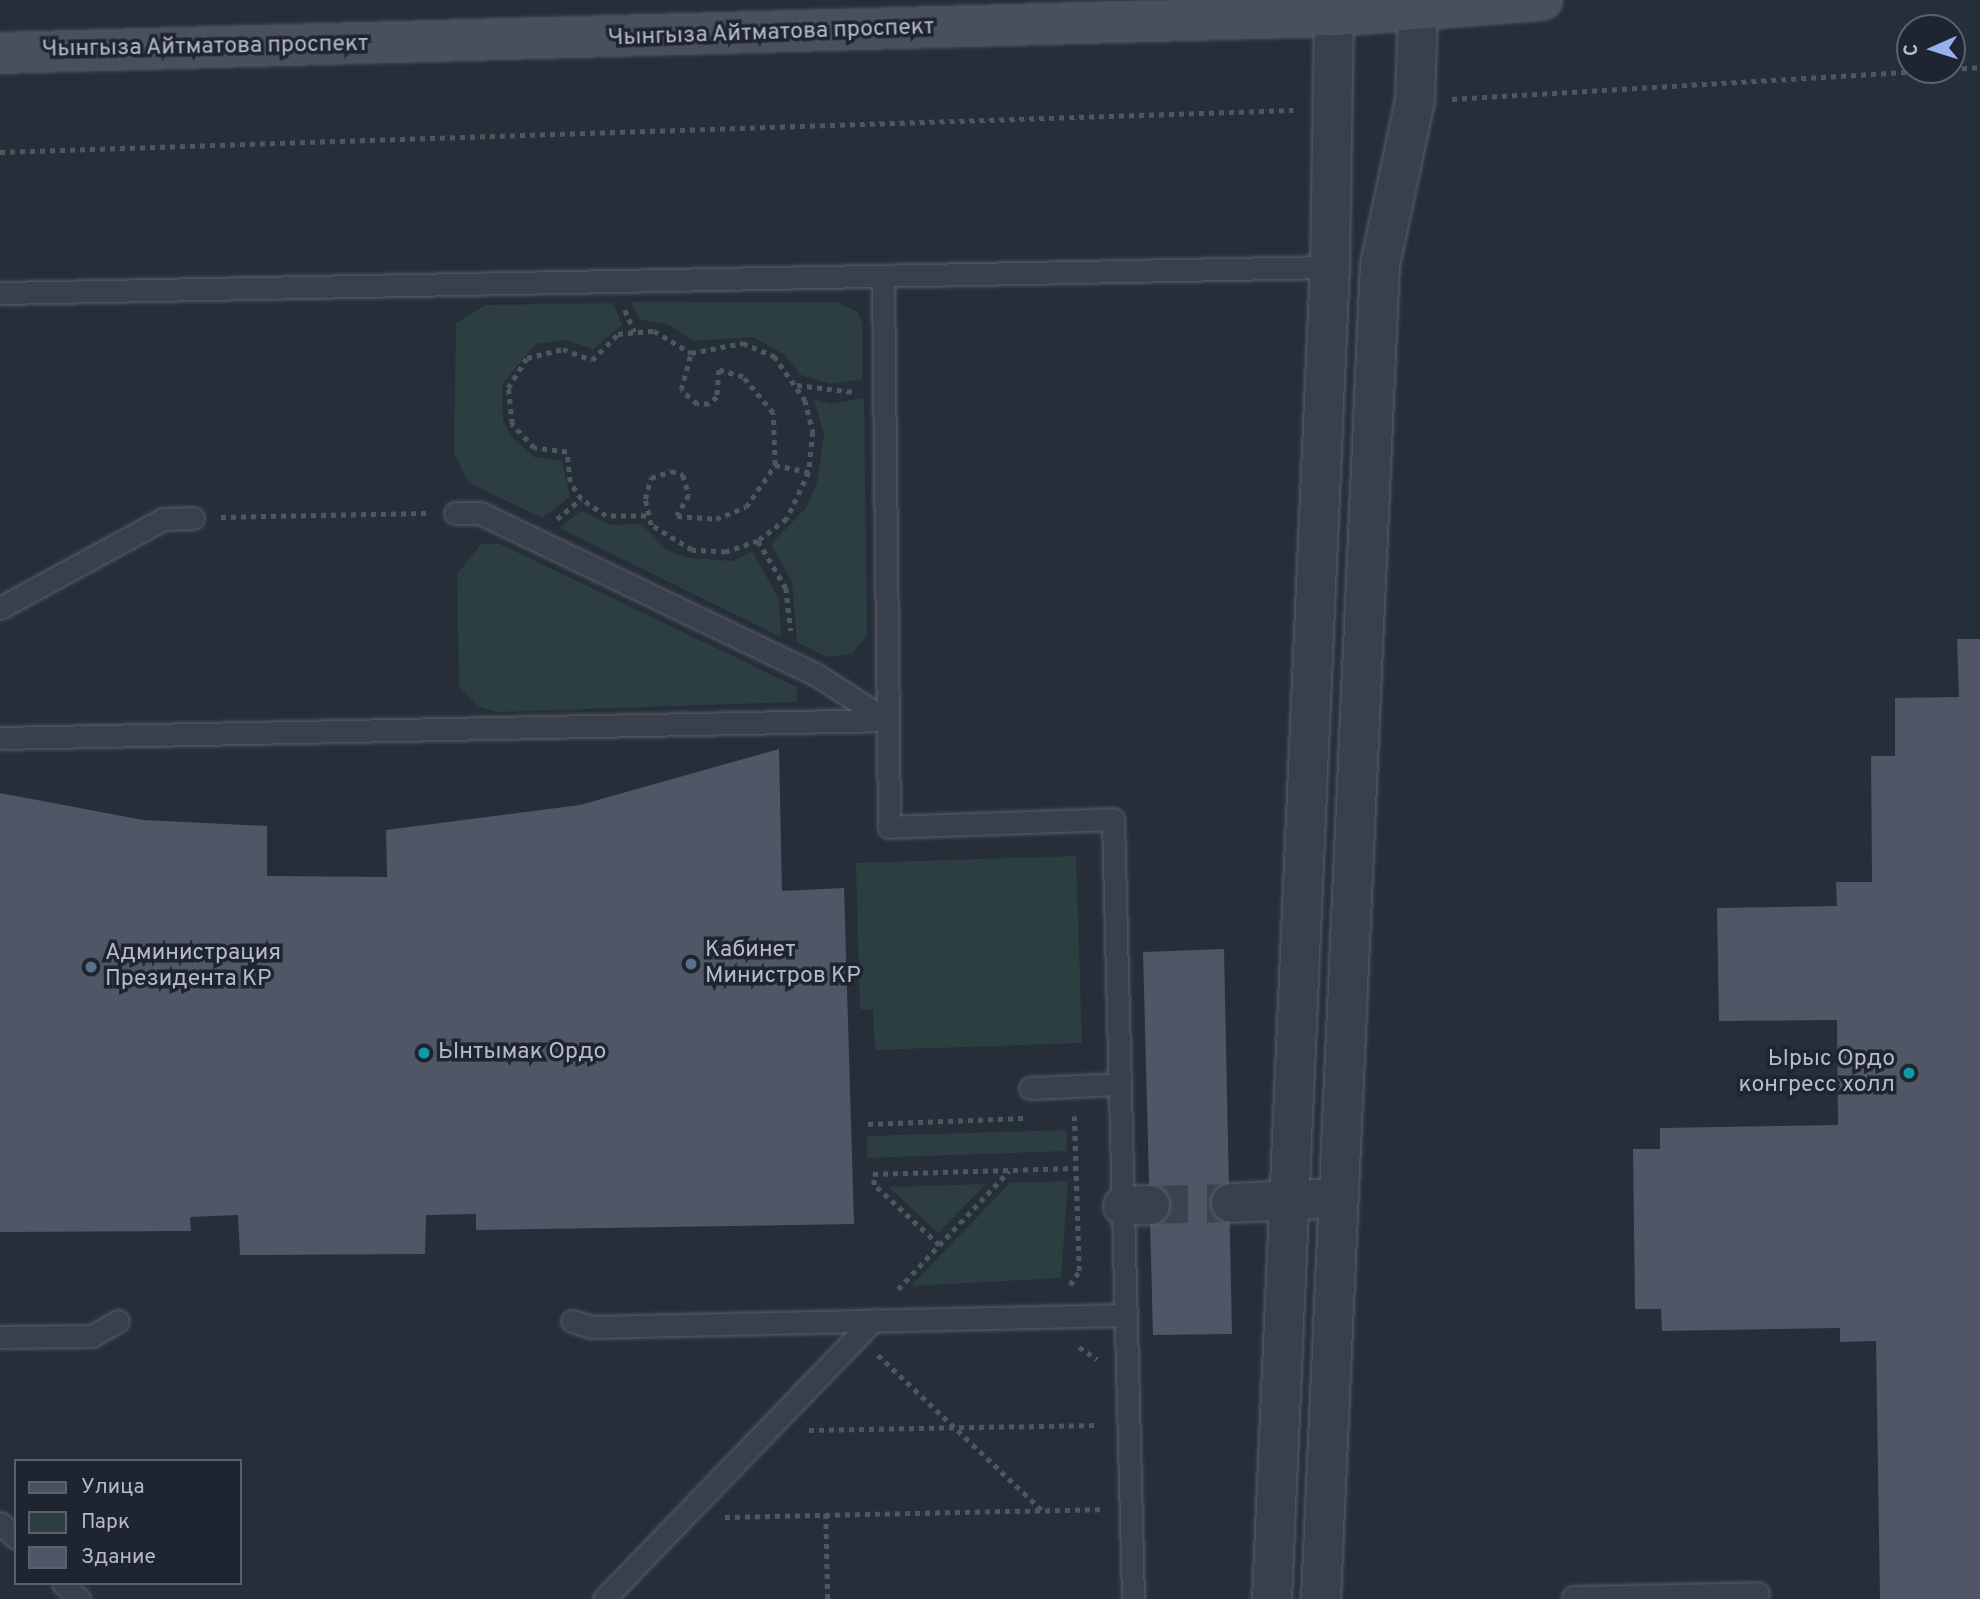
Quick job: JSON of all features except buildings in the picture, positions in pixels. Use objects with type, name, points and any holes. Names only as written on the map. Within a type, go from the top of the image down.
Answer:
[{"type":"main road","name":"Чынгыза Айтматова проспект","points":[[0,53],[1334,16],[1542,0]]},
{"type":"street","points":[[1321,1599],[1341,1198],[1380,265],[1415,101],[1418,10]]},
{"type":"street","points":[[1272,1599],[1293,1200],[1330,267],[1336,107],[1334,16]]},
{"type":"street","points":[[1330,267],[1380,265]]},
{"type":"street","points":[[1231,1203],[1341,1198]]},
{"type":"lane","points":[[0,293],[883,279],[1330,267]]},
{"type":"lane","points":[[883,279],[889,827],[1113,819],[1119,1084],[1136,1206],[1126,1315],[1133,1599]]},
{"type":"lane","points":[[455,513],[480,513],[782,658],[887,720]]},
{"type":"lane","points":[[0,608],[163,519],[193,518]]},
{"type":"lane","points":[[0,738],[887,720]]},
{"type":"lane","points":[[1030,1088],[1119,1084]]},
{"type":"lane","points":[[572,1321],[592,1327],[1126,1315]]},
{"type":"lane","points":[[604,1599],[873,1320]]},
{"type":"lane","points":[[0,1337],[92,1336],[118,1321]]},
{"type":"lane","points":[[0,1523],[14,1536]]},
{"type":"lane","points":[[64,1585],[79,1599]]},
{"type":"lane","points":[[1573,1597],[1758,1593]]},
{"type":"path","points":[[1415,101],[1896,72]]},
{"type":"path","points":[[0,152],[1336,107]]},
{"type":"path","points":[[646,516],[606,516],[581,499],[570,482],[567,452],[534,447],[512,424],[508,388],[527,358],[563,349],[592,360],[618,334],[654,331],[691,353]]},
{"type":"path","points":[[725,342],[759,347],[796,385],[813,432],[809,472],[787,519],[758,541],[726,552],[692,551],[661,536],[646,516],[646,487],[660,472],[683,475],[689,495],[677,516],[698,521],[746,507],[775,465],[773,413],[743,377],[719,370],[717,397],[697,404],[685,398],[679,379],[691,353],[725,342]]},
{"type":"path","points":[[796,385],[836,394],[884,383]]},
{"type":"path","points":[[775,465],[809,472]]},
{"type":"path","points":[[193,518],[455,513]]},
{"type":"path","points":[[758,541],[790,604],[782,658]]},
{"type":"path","points":[[1062,1117],[1076,1116],[1079,1271],[1062,1290]]},
{"type":"path","points":[[867,1124],[1034,1118]]},
{"type":"path","points":[[939,1245],[874,1185],[873,1174],[1077,1168]]},
{"type":"path","points":[[873,1320],[1010,1170]]},
{"type":"path","points":[[1076,1345],[1097,1358]]},
{"type":"path","points":[[877,1354],[960,1427],[1042,1510]]},
{"type":"path","points":[[804,1430],[1099,1425]]},
{"type":"path","points":[[720,1517],[1101,1509]]},
{"type":"path","points":[[826,1514],[828,1599]]},
{"type":"green space","points":[[631,302],[837,302],[858,312],[862,322],[862,379],[831,384],[801,375],[785,355],[753,337],[693,341],[670,325],[640,319]]},
{"type":"green space","points":[[613,303],[622,325],[593,349],[566,340],[536,344],[502,384],[503,421],[511,436],[534,457],[562,461],[570,497],[542,518],[468,482],[454,453],[456,323],[486,305]]},
{"type":"green space","points":[[864,398],[867,635],[852,654],[827,657],[797,642],[792,582],[771,544],[806,508],[817,483],[824,435],[814,399],[830,404]]},
{"type":"green space","points":[[581,511],[612,525],[641,524],[667,550],[688,558],[733,561],[752,551],[779,599],[781,637],[559,528]]},
{"type":"green space","points":[[481,544],[500,544],[797,687],[797,702],[497,712],[479,707],[459,687],[457,574]]},
{"type":"green space","points":[[1076,856],[1082,1043],[875,1050],[873,1010],[860,1009],[856,863]]},
{"type":"green space","points":[[1066,1130],[1067,1151],[867,1158],[867,1136]]},
{"type":"green space","points":[[1068,1181],[1061,1278],[911,1286],[1010,1183]]},
{"type":"green space","points":[[986,1184],[938,1233],[889,1187]]},
{"type":"tunnel","points":[[1150,1205],[1231,1203]]},
{"type":"place","name":"Кабинет Министров КР","points":[[691,964]]},
{"type":"place","name":"Администрация Президента КР","points":[[91,967]]},
{"type":"place","name":"Ынтымак Ордо","points":[[424,1053]]},
{"type":"place","name":"Ырыс Ордо конгресс холл","points":[[1909,1073]]}]
